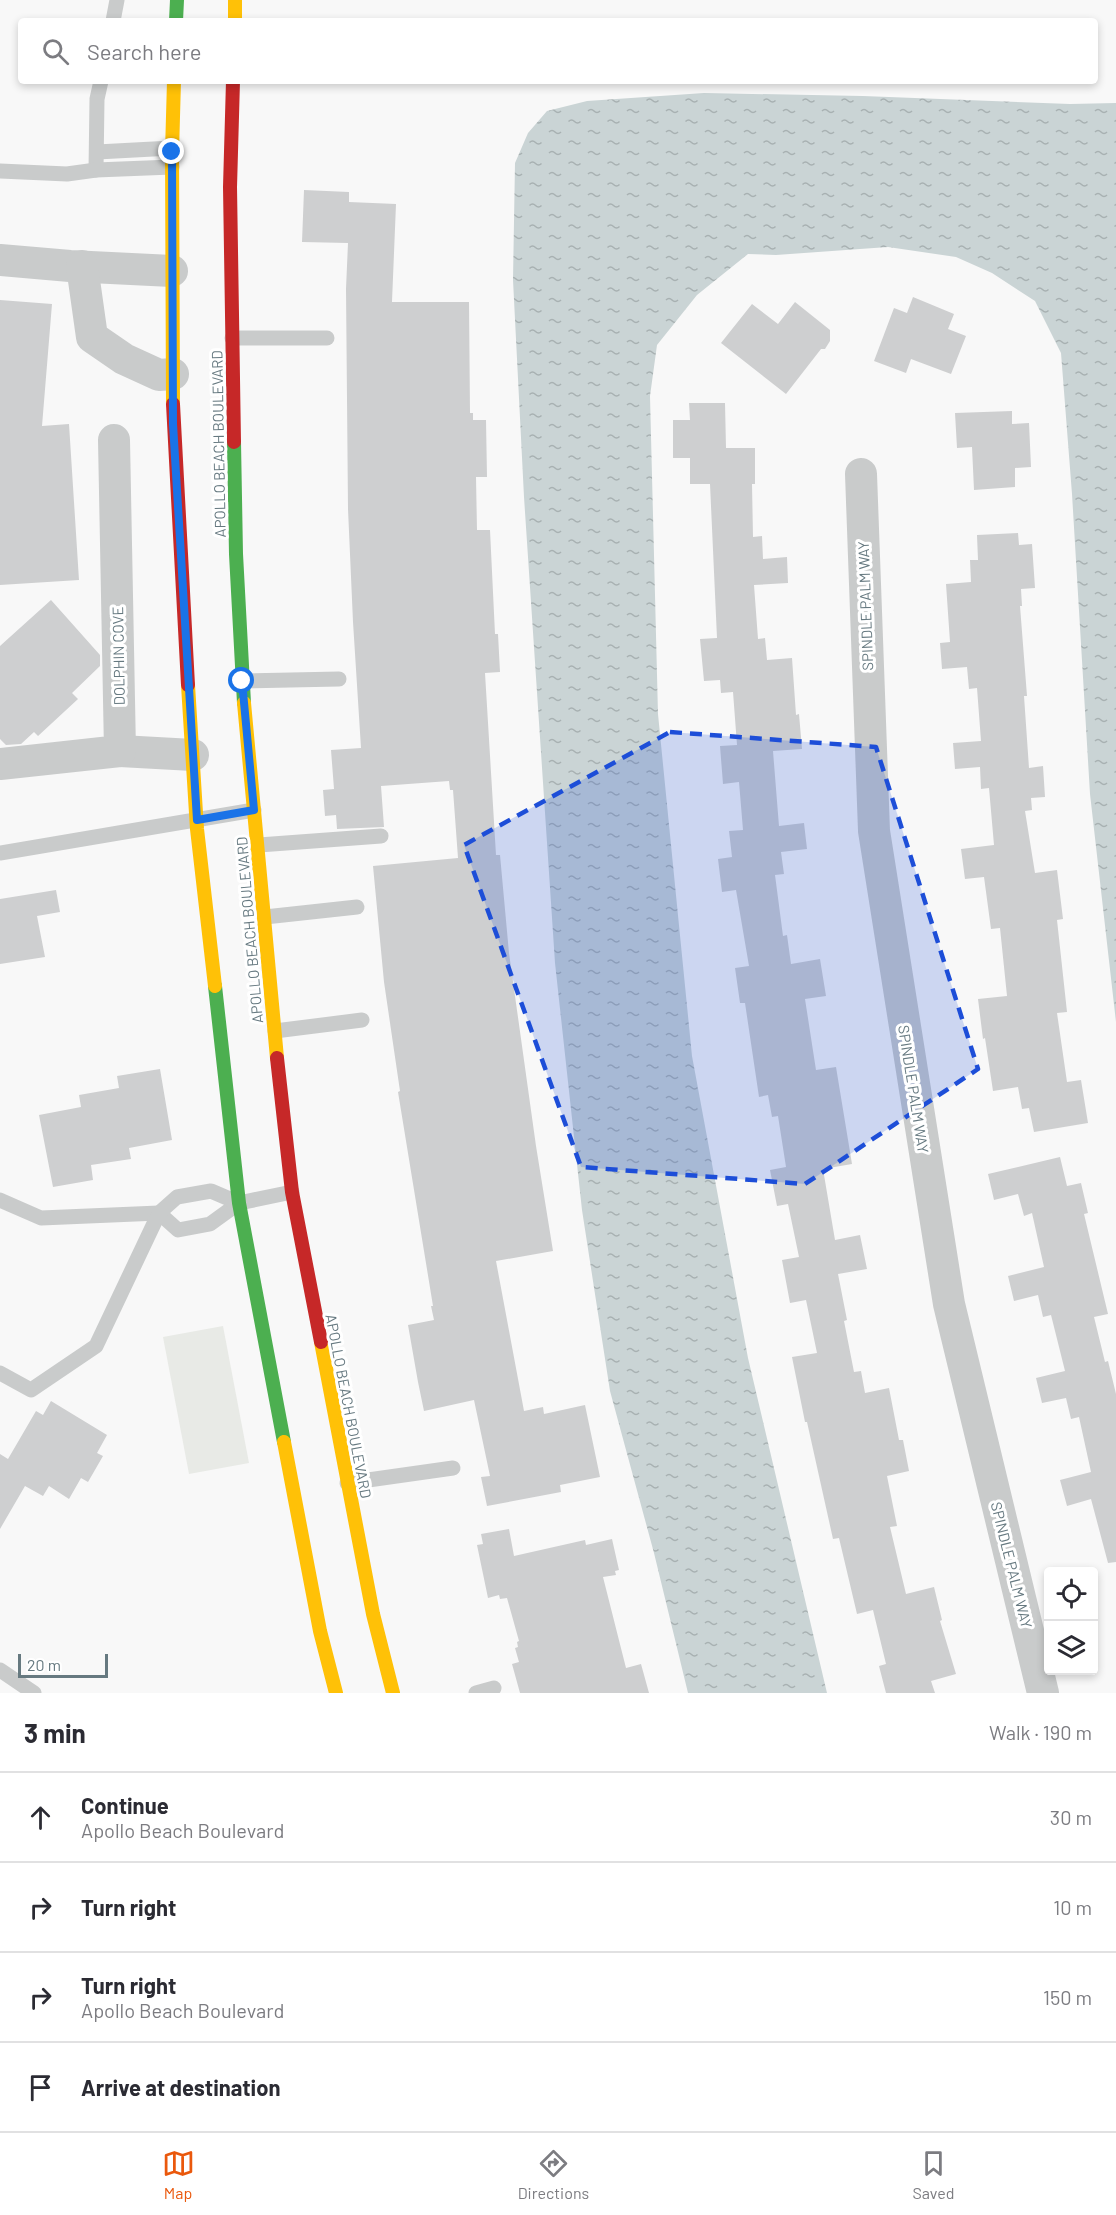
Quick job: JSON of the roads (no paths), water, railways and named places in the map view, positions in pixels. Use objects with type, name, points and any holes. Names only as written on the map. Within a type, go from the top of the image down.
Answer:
[{"type":"main road","points":[[176,18],[177,0]]},
{"type":"main road","points":[[235,0],[235,18]]},
{"type":"main road","points":[[174,84],[173,424],[197,820],[238,1203],[320,1631],[336,1693]]},
{"type":"main road","name":"APOLLO BEACH BOULEVARD","points":[[233,84],[230,187],[236,554],[242,681],[275,1031],[292,1192],[373,1614],[393,1693]]},
{"type":"street","points":[[0,260],[172,271]]},
{"type":"street","points":[[76,266],[92,337],[124,359],[159,375],[173,374]]},
{"type":"street","name":"DOLPHIN COVE","points":[[114,440],[120,751]]},
{"type":"street","name":"SPINDLE PALM WAY","points":[[861,474],[874,831],[949,1304],[1043,1693]]},
{"type":"street","points":[[0,764],[120,751],[193,755]]},
{"type":"lane","points":[[114,18],[117,0]]},
{"type":"lane","points":[[96,170],[97,99],[100,84]]},
{"type":"lane","points":[[97,152],[172,148]]},
{"type":"lane","points":[[0,171],[67,174],[96,170],[172,167]]},
{"type":"lane","points":[[232,338],[327,338]]},
{"type":"lane","points":[[242,681],[339,679]]},
{"type":"lane","points":[[0,853],[254,810]]},
{"type":"lane","points":[[259,845],[381,836]]},
{"type":"lane","points":[[265,917],[357,907]]},
{"type":"lane","points":[[275,1031],[362,1020]]},
{"type":"lane","points":[[0,1372],[31,1390],[96,1346],[159,1213],[177,1197],[211,1191],[238,1203]]},
{"type":"lane","points":[[0,1200],[41,1218],[159,1213],[178,1230],[210,1224],[238,1203],[292,1192]]},
{"type":"lane","points":[[347,1483],[453,1468]]},
{"type":"lane","points":[[0,1670],[34,1693]]},
{"type":"lane","points":[[476,1693],[494,1688]]},
{"type":"water","points":[[704,93],[1070,104],[1116,103],[1116,1022],[1090,794],[1061,353],[1035,301],[992,273],[956,257],[888,247],[776,255],[748,254],[697,295],[657,345],[650,396],[658,714],[692,1056],[748,1358],[827,1693],[688,1693],[654,1553],[610,1391],[582,1210],[555,963],[524,497],[513,280],[515,163],[528,133],[547,111],[587,101]]}]
